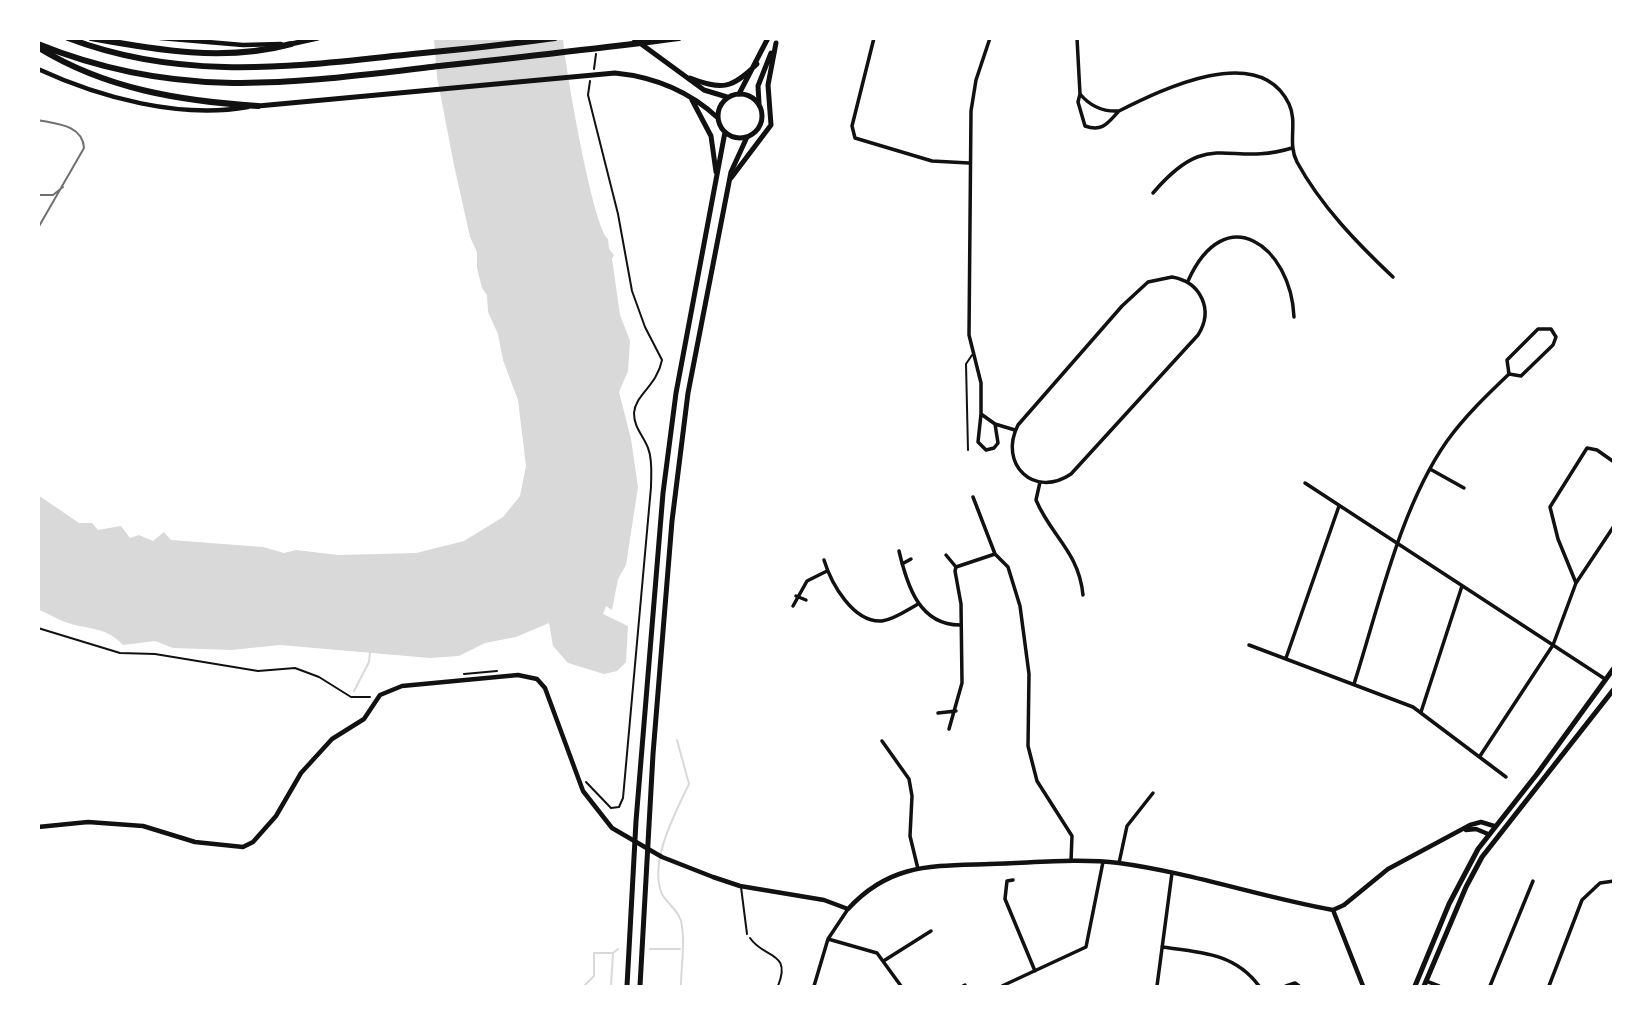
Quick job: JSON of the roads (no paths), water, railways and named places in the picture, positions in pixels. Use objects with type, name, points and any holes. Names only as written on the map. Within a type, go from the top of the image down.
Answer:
[{"type":"highway","points":[[68,38],[137,59],[217,69],[282,67],[555,38]]},
{"type":"highway","points":[[90,38],[200,53],[249,52],[291,44]]},
{"type":"highway","points":[[38,46],[114,70],[182,82],[255,85],[376,74],[679,38]]},
{"type":"highway","points":[[38,46],[86,72],[136,89],[190,100],[258,106]]},
{"type":"main road","points":[[291,44],[318,38]]},
{"type":"main road","points":[[633,38],[711,94],[727,97],[739,93],[750,96],[759,103]]},
{"type":"main road","points":[[739,93],[757,64],[768,38]]},
{"type":"main road","points":[[640,986],[653,754],[673,521],[688,393],[734,159],[747,137],[757,131],[762,120],[758,86],[777,41]]},
{"type":"main road","points":[[729,181],[771,125],[768,85],[777,41]]},
{"type":"main road","points":[[689,78],[708,85],[730,85],[757,64]]},
{"type":"main road","points":[[258,106],[597,73],[633,75],[674,87],[689,95],[718,118],[725,132],[735,137],[747,137]]},
{"type":"main road","points":[[689,95],[701,111],[715,147],[715,186]]},
{"type":"main road","points":[[718,118],[720,107],[727,97]]},
{"type":"main road","points":[[627,986],[636,821],[663,493],[676,393],[725,132]]},
{"type":"main road","points":[[1415,986],[1463,874],[1488,834],[1538,774],[1614,668]]},
{"type":"main road","points":[[1425,984],[1466,887],[1498,836],[1614,687],[1605,679]]},
{"type":"main road","points":[[1494,826],[1498,836]]},
{"type":"main road","points":[[1488,834],[1498,836]]},
{"type":"street","points":[[160,38],[243,45],[291,44]]},
{"type":"street","points":[[874,38],[852,126],[855,138],[932,161],[969,163]]},
{"type":"street","points":[[990,38],[976,80],[969,163],[969,335],[980,376],[981,414],[978,442],[986,450],[998,443],[995,424]]},
{"type":"street","points":[[1077,38],[1080,94],[1078,102],[1085,126],[1095,130],[1106,126],[1119,111],[1181,83],[1207,75],[1254,76],[1279,89],[1291,107],[1292,148],[1303,172],[1324,203],[1393,277]]},
{"type":"street","points":[[38,69],[95,90],[158,105],[214,111],[258,106]]},
{"type":"street","points":[[1080,94],[1096,108],[1119,111]]},
{"type":"street","points":[[1153,193],[1170,173],[1207,152],[1259,153],[1292,148]]},
{"type":"street","points":[[1188,281],[1199,260],[1214,243],[1225,237],[1249,239],[1261,244],[1278,262],[1290,293],[1294,317]]},
{"type":"street","points":[[1172,277],[1188,281],[1205,306],[1205,321],[1198,335],[1072,474],[1057,482],[1040,482],[1016,467],[1011,443],[1015,430],[1065,369],[1148,282],[1172,277]]},
{"type":"street","points":[[1354,684],[1399,545],[1430,469],[1458,427],[1508,374],[1507,360],[1538,329],[1551,329],[1556,337],[1553,345],[1521,376],[1508,374]]},
{"type":"street","points":[[981,414],[995,424],[1015,430]]},
{"type":"street","points":[[1576,583],[1558,539],[1550,507],[1587,448],[1597,450],[1614,462]]},
{"type":"street","points":[[1430,469],[1464,488]]},
{"type":"street","points":[[1040,482],[1036,500],[1071,553],[1082,580],[1083,595]]},
{"type":"street","points":[[1305,483],[1605,679]]},
{"type":"street","points":[[973,496],[995,554],[1008,567],[1020,606],[1029,674],[1028,746],[1031,762],[1037,781],[1068,825],[1072,836],[1071,861]]},
{"type":"street","points":[[1286,658],[1339,506]]},
{"type":"street","points":[[1480,756],[1553,645],[1576,583],[1614,526]]},
{"type":"street","points":[[899,551],[918,604],[935,619],[948,625],[960,625]]},
{"type":"street","points":[[956,567],[995,554]]},
{"type":"street","points":[[946,555],[956,567],[961,604],[962,683],[949,729]]},
{"type":"street","points":[[902,564],[911,559]]},
{"type":"street","points":[[824,560],[827,571],[846,602],[867,618],[880,621],[888,619],[918,604]]},
{"type":"street","points":[[793,606],[796,596],[815,575],[827,571]]},
{"type":"street","points":[[1421,712],[1462,586]]},
{"type":"street","points":[[796,596],[806,600]]},
{"type":"street","points":[[1249,645],[1421,712],[1506,777]]},
{"type":"street","points":[[38,827],[88,822],[143,826],[195,842],[243,847],[253,842],[276,816],[301,773],[331,739],[364,719],[380,695],[402,686],[518,675],[537,679],[545,688],[583,791],[612,828],[687,867],[740,886],[824,900],[848,909]]},
{"type":"street","points":[[937,713],[956,711]]},
{"type":"street","points":[[882,741],[909,779],[910,836],[918,869]]},
{"type":"street","points":[[1119,863],[1127,826],[1153,793]]},
{"type":"street","points":[[814,986],[828,939],[863,892],[889,876],[918,869],[1071,861],[1119,863],[1333,910],[1345,905],[1388,869],[1461,830],[1481,822],[1494,826]]},
{"type":"street","points":[[1461,830],[1476,829],[1488,834]]},
{"type":"street","points":[[1002,986],[1086,947],[1103,862]]},
{"type":"street","points":[[1157,986],[1172,873]]},
{"type":"street","points":[[1013,880],[1007,881],[1005,899],[1035,971]]},
{"type":"street","points":[[1490,986],[1533,881]]},
{"type":"street","points":[[1549,986],[1582,900],[1588,891],[1600,883],[1614,881]]},
{"type":"street","points":[[1333,910],[1363,986]]},
{"type":"street","points":[[884,961],[931,931]]},
{"type":"street","points":[[828,939],[866,948],[884,961],[901,986]]},
{"type":"street","points":[[1163,947],[1227,958],[1259,986]]},
{"type":"street","points":[[1286,986],[1295,983],[1299,986]]},
{"type":"street","points":[[1425,984],[1439,986]]},
{"type":"lane","points":[[968,450],[966,364],[972,354]]},
{"type":"lane","points":[[740,886],[747,934]]},
{"type":"waterway","points":[[354,691],[369,662],[370,651]]},
{"type":"waterway","points":[[677,740],[689,784],[665,838],[658,868],[662,894],[681,921],[681,986]]},
{"type":"waterway","points":[[584,986],[594,976],[594,953],[613,953],[618,949]]},
{"type":"waterway","points":[[650,949],[680,949]]},
{"type":"waterway","points":[[611,986],[613,953]]},
{"type":"tram line","points":[[38,120],[74,130],[83,140],[84,148],[38,228]]},
{"type":"tram line","points":[[38,195],[53,195],[63,187]]}]
